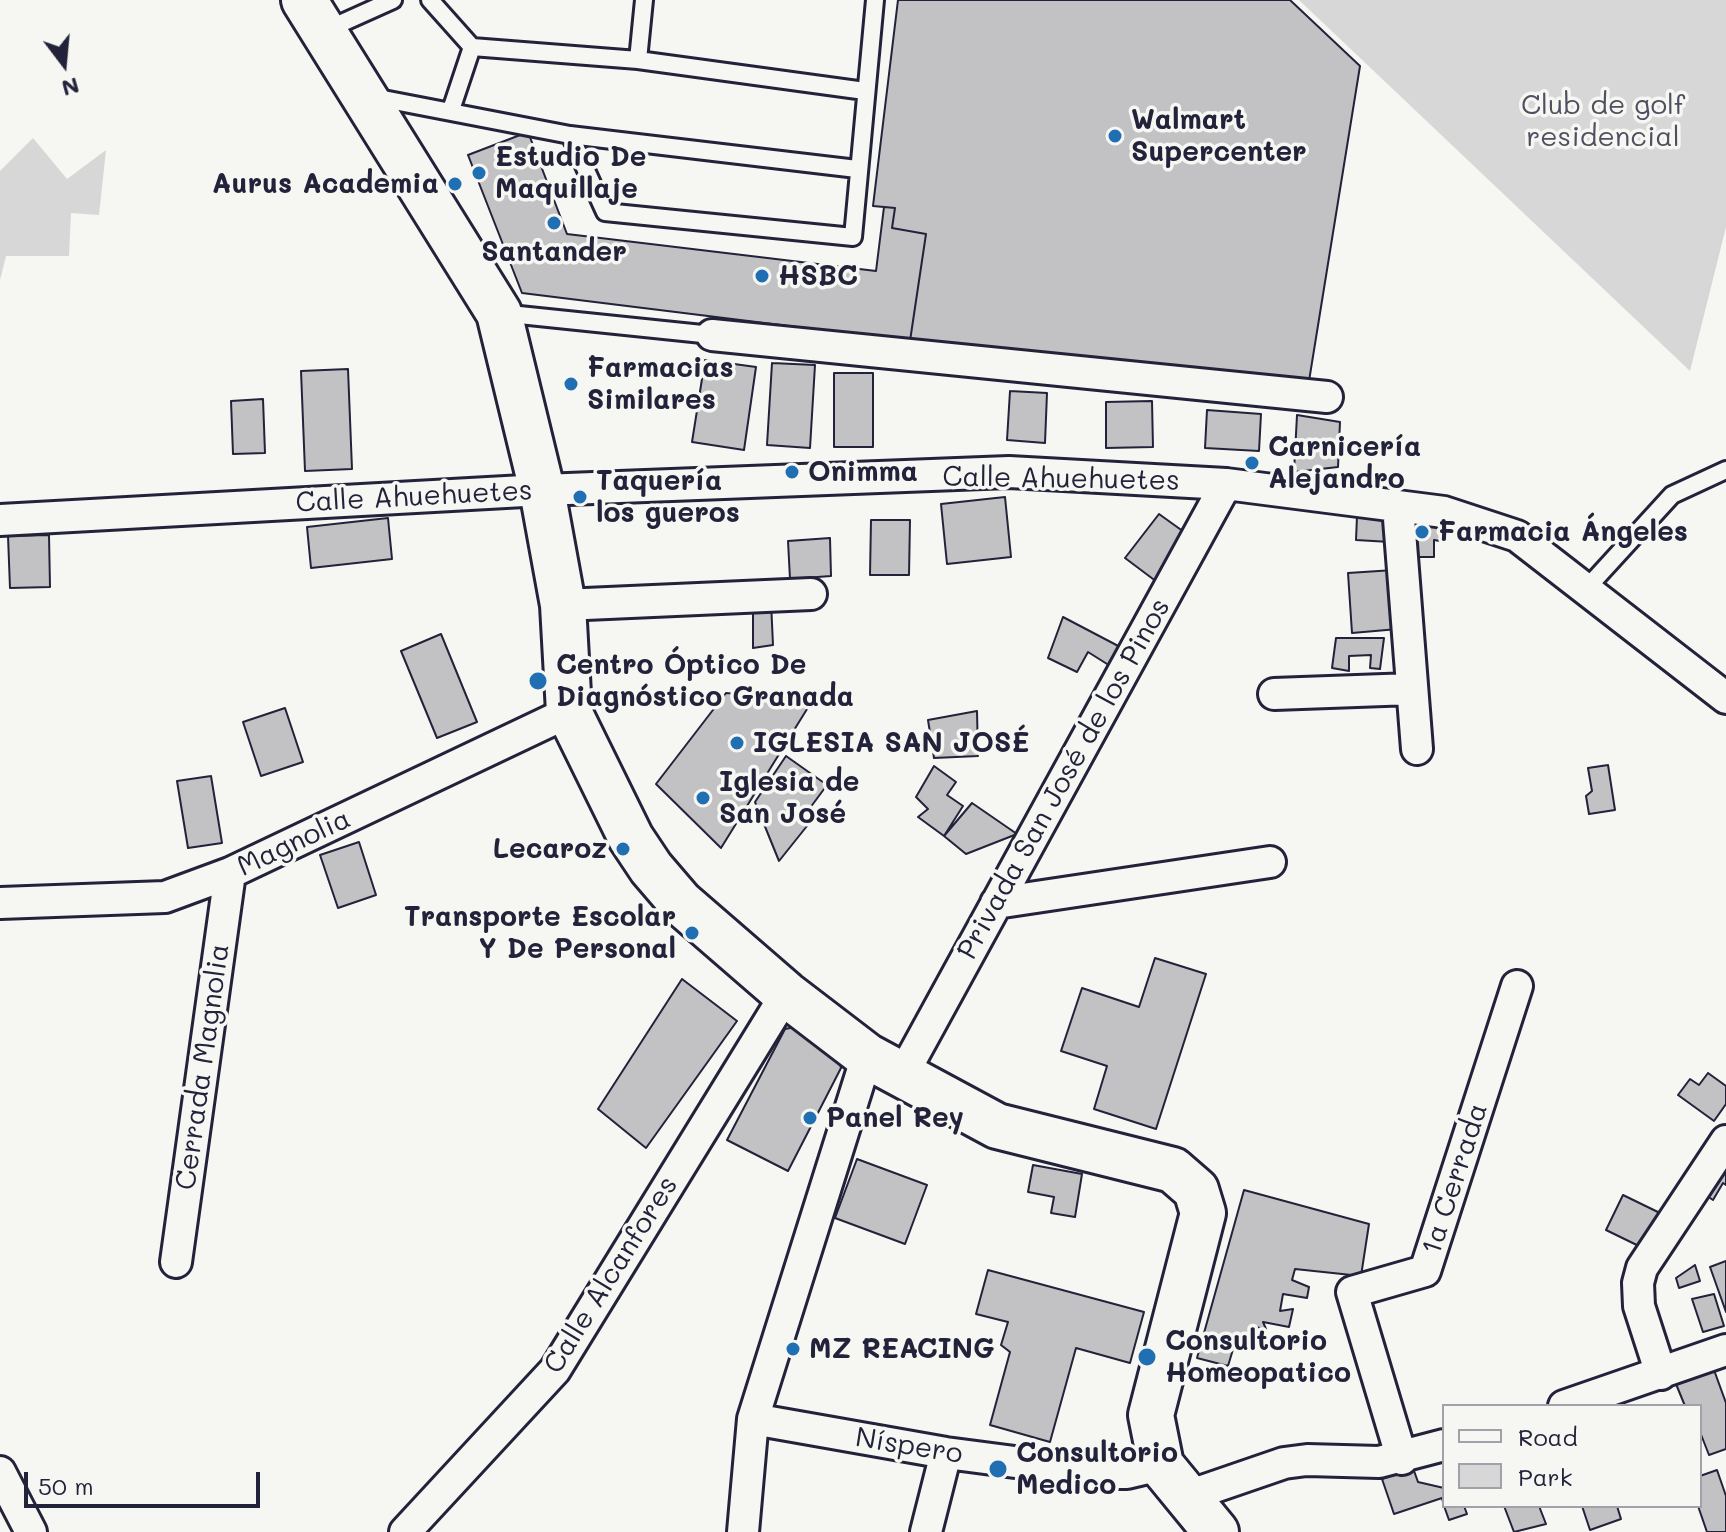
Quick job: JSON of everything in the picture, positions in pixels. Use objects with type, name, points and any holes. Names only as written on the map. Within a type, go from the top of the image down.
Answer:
[{"type":"street","points":[[314,16],[499,313],[542,490],[563,605],[569,712],[631,838],[651,868],[681,903],[786,994],[885,1065],[997,1126],[1173,1170],[1196,1190],[1203,1213],[1151,1415],[1173,1481],[1216,1532]]},
{"type":"street","points":[[712,335],[1327,397]]},
{"type":"street","name":"Calle Ahuehuetes","points":[[0,520],[542,490],[1009,472],[1226,484],[1444,512],[1517,536],[1726,698]]},
{"type":"street","name":"Privada San José de los Pinos","points":[[743,1532],[753,1419],[885,1065],[996,903],[1226,484]]},
{"type":"street","points":[[1398,506],[1417,749]]},
{"type":"street","points":[[563,605],[811,594]]},
{"type":"street","points":[[1274,694],[1412,689]]},
{"type":"street","name":"Magnolia","points":[[0,903],[165,897],[230,873],[569,712]]},
{"type":"street","points":[[996,903],[1270,862]]},
{"type":"street","name":"Cerrada Magnolia","points":[[176,1262],[230,873]]},
{"type":"street","name":"1a Cerrada","points":[[1402,1459],[1352,1292],[1425,1271],[1517,986]]},
{"type":"street","name":"Calle Alcanfores","points":[[405,1532],[555,1370],[786,994]]},
{"type":"street","points":[[1661,1374],[1639,1306],[1638,1283],[1642,1268],[1726,1141]]},
{"type":"street","points":[[1570,1404],[1726,1350]]},
{"type":"street","name":"Níspero","points":[[753,1419],[946,1453],[1173,1481],[1284,1463],[1402,1459],[1442,1446]]},
{"type":"street","points":[[926,1532],[946,1453]]},
{"type":"street","points":[[0,1472],[31,1532]]},
{"type":"lane","points":[[314,16],[393,0]]},
{"type":"lane","points":[[430,0],[472,47],[638,60],[865,91]]},
{"type":"lane","points":[[638,60],[644,0]]},
{"type":"lane","points":[[570,135],[605,212],[853,237],[875,0]]},
{"type":"lane","points":[[451,110],[472,47]]},
{"type":"lane","points":[[364,95],[570,135],[857,169]]},
{"type":"lane","points":[[499,313],[712,335]]},
{"type":"lane","points":[[1586,589],[1672,495],[1726,470]]},
{"type":"green space","name":"Club de golf residencial","points":[[1299,0],[1726,0],[1726,227],[1690,371]]},
{"type":"green space","points":[[33,138],[67,179],[106,150],[99,215],[71,213],[69,256],[6,256],[0,280],[0,171]]},
{"type":"building","name":"Walmart Supercenter","points":[[898,0],[1290,0],[1360,66],[1309,381],[910,341],[926,234],[892,228],[895,208],[873,206]]},
{"type":"building","points":[[528,132],[567,234],[876,271],[884,207],[895,208],[892,228],[926,234],[910,341],[522,293],[468,155]]},
{"type":"building","points":[[705,360],[756,367],[744,450],[692,442]]},
{"type":"building","points":[[772,363],[815,365],[810,448],[767,445]]},
{"type":"building","points":[[348,369],[352,469],[305,471],[301,371]]},
{"type":"building","points":[[834,373],[873,373],[873,447],[834,447]]},
{"type":"building","points":[[1010,391],[1047,393],[1045,443],[1007,440]]},
{"type":"building","points":[[263,399],[265,453],[233,454],[231,401]]},
{"type":"building","points":[[1152,401],[1153,447],[1106,448],[1106,402]]},
{"type":"building","points":[[1207,410],[1261,414],[1259,451],[1205,448]]},
{"type":"building","points":[[1297,415],[1340,422],[1338,467],[1294,472]]},
{"type":"building","points":[[1005,497],[1011,557],[947,564],[941,504]]},
{"type":"building","points":[[1159,514],[1191,537],[1157,582],[1125,558]]},
{"type":"building","points":[[1357,516],[1391,518],[1390,542],[1356,540]]},
{"type":"building","points":[[388,518],[392,559],[311,568],[307,527]]},
{"type":"building","points":[[871,520],[910,520],[909,575],[870,575]]},
{"type":"building","points":[[1409,525],[1440,526],[1440,541],[1434,540],[1434,557],[1408,557]]},
{"type":"building","points":[[49,535],[50,587],[10,588],[8,536]]},
{"type":"building","points":[[830,538],[831,576],[790,579],[788,541]]},
{"type":"building","points":[[1394,570],[1398,629],[1352,633],[1348,573]]},
{"type":"building","points":[[771,602],[773,645],[753,648],[753,604]]},
{"type":"building","points":[[1063,617],[1124,649],[1115,669],[1088,652],[1077,672],[1048,658]]},
{"type":"building","points":[[441,634],[477,722],[437,738],[401,651]]},
{"type":"building","points":[[1336,638],[1384,638],[1380,669],[1370,668],[1371,655],[1349,656],[1349,671],[1332,668]]},
{"type":"building","name":"IGLESIA SAN JOSÉ","points":[[726,693],[812,701],[721,848],[656,784]]},
{"type":"building","points":[[285,708],[303,762],[261,776],[243,722]]},
{"type":"building","points":[[977,711],[978,756],[934,758],[928,720]]},
{"type":"building","points":[[786,756],[827,785],[810,808],[811,821],[779,861],[755,802]]},
{"type":"building","points":[[1608,765],[1615,810],[1589,814],[1586,796],[1592,791],[1588,768]]},
{"type":"building","points":[[934,766],[956,782],[947,795],[963,806],[944,836],[918,817],[928,809],[916,797]]},
{"type":"building","points":[[211,776],[222,843],[188,848],[177,781]]},
{"type":"building","points":[[972,803],[1017,834],[966,854],[944,836]]},
{"type":"building","points":[[359,842],[376,895],[338,908],[320,855]]},
{"type":"building","points":[[1155,958],[1206,974],[1156,1129],[1094,1109],[1107,1066],[1061,1051],[1082,988],[1139,1007]]},
{"type":"building","points":[[682,979],[737,1021],[646,1148],[598,1109]]},
{"type":"building","points":[[805,1025],[837,1053],[841,1068],[788,1171],[727,1140],[785,1029]]},
{"type":"building","points":[[1708,1073],[1726,1086],[1726,1104],[1714,1121],[1678,1095],[1690,1079],[1699,1085]]},
{"type":"building","points":[[857,1159],[927,1185],[905,1244],[835,1218]]},
{"type":"building","points":[[1033,1165],[1082,1174],[1075,1217],[1051,1213],[1054,1197],[1028,1192]]},
{"type":"building","points":[[1726,1167],[1726,1185],[1723,1183],[1713,1200],[1701,1192]]},
{"type":"building","points":[[1244,1190],[1369,1224],[1361,1276],[1295,1269],[1292,1280],[1309,1287],[1307,1298],[1283,1294],[1280,1311],[1293,1309],[1289,1327],[1263,1322],[1266,1329],[1255,1327],[1254,1333],[1237,1336],[1228,1366],[1197,1358]]},
{"type":"building","points":[[1623,1195],[1662,1214],[1645,1249],[1606,1230]]},
{"type":"building","points":[[1726,1261],[1726,1312],[1710,1267]]},
{"type":"building","points":[[1695,1265],[1700,1281],[1679,1288],[1676,1278]]},
{"type":"building","points":[[988,1270],[1144,1312],[1130,1363],[1076,1348],[1050,1442],[990,1425],[1010,1352],[1001,1345],[1008,1322],[976,1314]]},
{"type":"building","points":[[1714,1294],[1724,1326],[1703,1332],[1692,1299]]},
{"type":"building","points":[[1714,1370],[1726,1403],[1726,1449],[1709,1455],[1702,1437],[1702,1404],[1684,1404],[1676,1384]]},
{"type":"building","points":[[1413,1468],[1418,1482],[1442,1488],[1442,1498],[1394,1514],[1382,1479]]},
{"type":"building","points":[[1717,1470],[1726,1496],[1726,1532],[1707,1532],[1699,1508],[1702,1508],[1702,1475]]},
{"type":"building","points":[[1445,1508],[1465,1508],[1467,1514],[1449,1520]]},
{"type":"building","points":[[1505,1508],[1540,1508],[1546,1524],[1514,1532]]},
{"type":"building","points":[[1583,1508],[1618,1508],[1621,1519],[1590,1530]]},
{"type":"place","name":"Walmart Supercenter","points":[[1115,136]]},
{"type":"place","name":"Estudio De Maquillaje","points":[[479,173]]},
{"type":"place","name":"Aurus Academia","points":[[455,184]]},
{"type":"place","name":"Santander","points":[[554,223]]},
{"type":"place","name":"HSBC","points":[[762,276]]},
{"type":"place","name":"Farmacias Similares","points":[[571,384]]},
{"type":"place","name":"Carnicería Alejandro","points":[[1252,463]]},
{"type":"place","name":"Onimma","points":[[792,472]]},
{"type":"place","name":"Taquería los gueros","points":[[580,497]]},
{"type":"place","name":"Farmacia Ángeles","points":[[1422,532]]},
{"type":"place","name":"Centro Óptico De Diagnóstico Granada","points":[[538,681]]},
{"type":"place","name":"IGLESIA SAN JOSÉ","points":[[737,743]]},
{"type":"place","name":"Iglesia de San José","points":[[703,798]]},
{"type":"place","name":"Lecaroz","points":[[623,849]]},
{"type":"place","name":"Transporte Escolar Y De Personal","points":[[692,933]]},
{"type":"place","name":"Panel Rey","points":[[810,1118]]},
{"type":"place","name":"MZ REACING","points":[[793,1349]]},
{"type":"place","name":"Consultorio Homeopatico","points":[[1147,1357]]},
{"type":"place","name":"Consultorio Medico","points":[[998,1469]]}]
